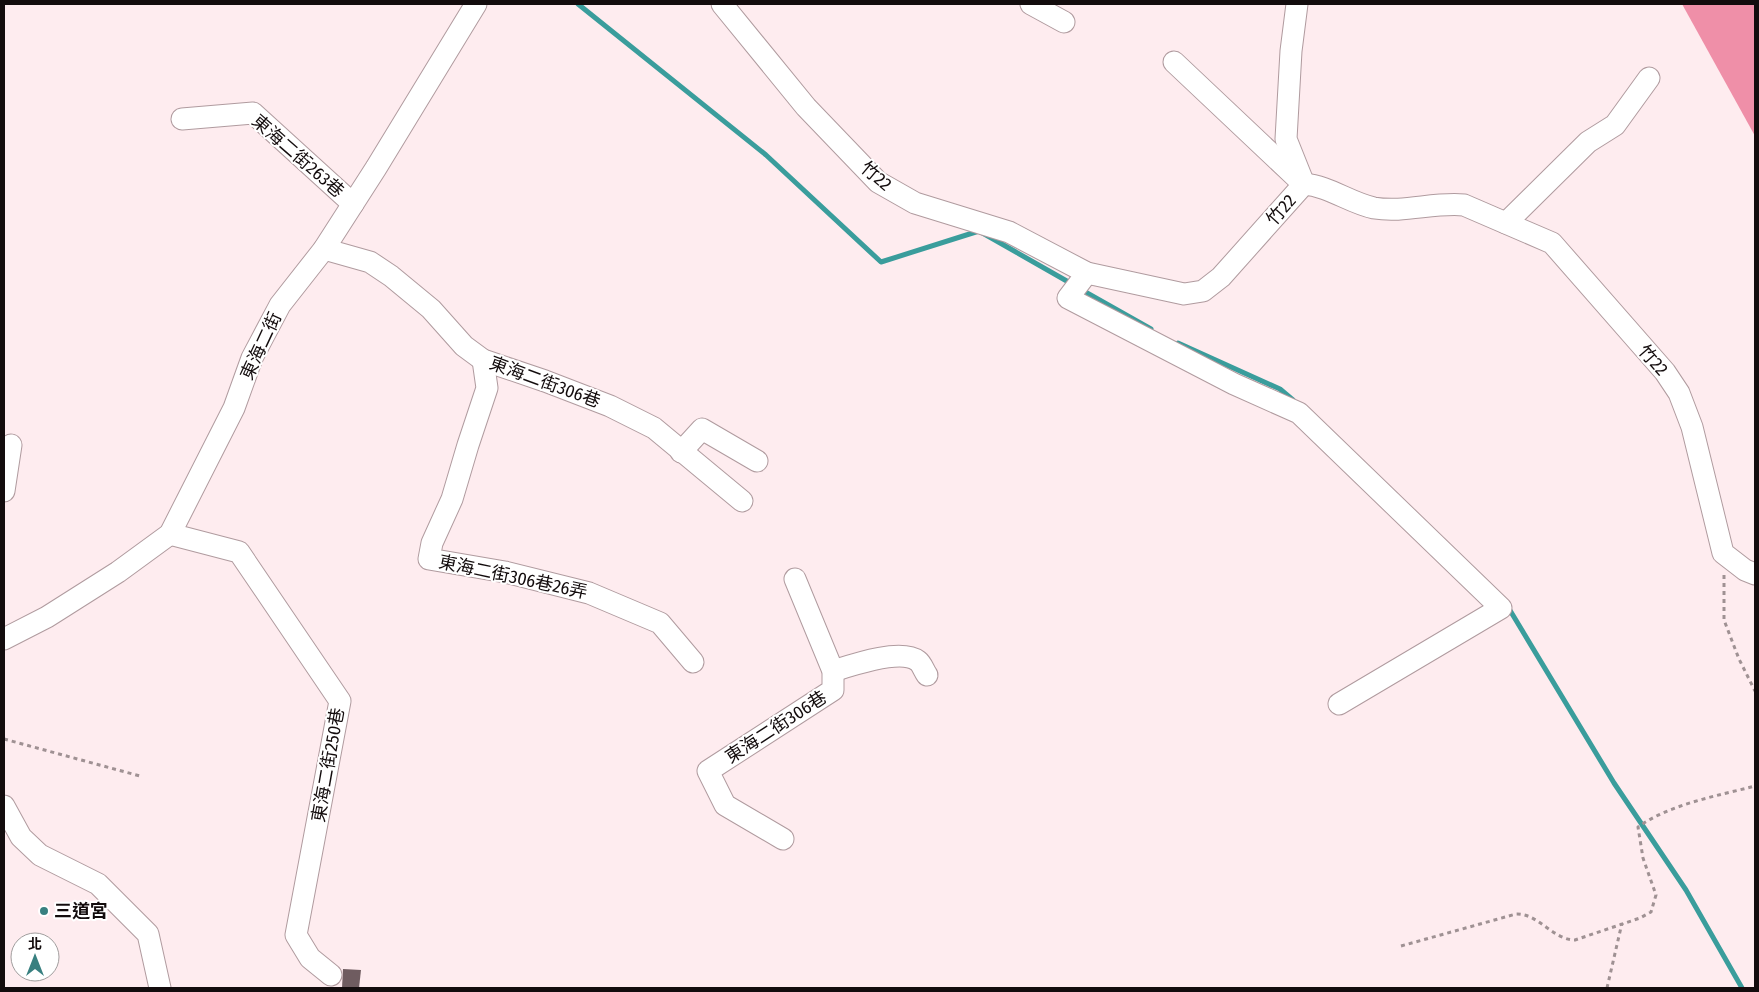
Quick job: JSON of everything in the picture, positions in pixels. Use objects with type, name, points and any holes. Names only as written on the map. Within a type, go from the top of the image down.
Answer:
[{"type":"street","name":"東海二街","points":[[4,639],[47,617],[118,572],[170,534],[234,408],[252,358],[280,305],[324,249],[476,4]]},
{"type":"street","name":"竹22","points":[[722,4],[806,107],[878,182],[915,203],[1009,232],[1086,273],[1184,294],[1202,291],[1221,277],[1304,184],[1317,185],[1372,207],[1391,210],[1449,204],[1464,205],[1552,244],[1665,372],[1679,393],[1692,427],[1723,552]]},
{"type":"street","points":[[1030,4],[1064,22]]},
{"type":"street","points":[[1297,4],[1291,50],[1286,139],[1304,184]]},
{"type":"street","points":[[1174,62],[1304,184]]},
{"type":"street","points":[[1506,223],[1588,142],[1615,125],[1649,78]]},
{"type":"street","name":"東海二街263巷","points":[[182,118],[253,113],[352,204]]},
{"type":"street","name":"東海二街306巷","points":[[324,249],[370,262],[391,276],[431,309],[464,346],[483,360],[545,380],[610,406],[654,428],[742,501]]},
{"type":"street","points":[[1086,273],[1068,298],[1234,384],[1299,413],[1501,608],[1339,704]]},
{"type":"street","name":"東海二街306巷26弄","points":[[483,360],[487,388],[452,500],[432,542],[429,559],[505,572],[589,593],[660,623],[693,662]]},
{"type":"street","points":[[681,452],[702,429],[757,461]]},
{"type":"street","points":[[4,491],[11,445]]},
{"type":"street","name":"東海二街250巷","points":[[170,534],[239,552],[340,701],[296,935],[310,958],[331,975]]},
{"type":"street","points":[[1723,552],[1745,570],[1755,574]]},
{"type":"street","name":"東海二街306巷","points":[[783,839],[725,804],[708,771],[832,690],[833,671],[795,579]]},
{"type":"street","points":[[833,671],[874,659],[908,657],[918,662],[927,675]]},
{"type":"street","points":[[4,806],[21,837],[40,855],[98,884],[148,934],[160,988]]},
{"type":"path","points":[[1723,552],[1724,620],[1739,659],[1755,691]]},
{"type":"path","points":[[4,739],[140,776]]},
{"type":"path","points":[[1401,946],[1516,914],[1530,917],[1567,940],[1575,940],[1640,918],[1651,912],[1656,895],[1643,858],[1638,827],[1646,820],[1686,804],[1755,786]]},
{"type":"path","points":[[1608,988],[1622,923]]},
{"type":"shaded area","points":[[1682,4],[1755,4],[1755,136]]},
{"type":"building","points":[[343,969],[361,970],[359,988],[342,988]]},
{"type":"waterway","points":[[578,4],[766,155],[881,262],[979,231],[1072,284]]},
{"type":"waterway","points":[[1080,289],[1151,329]]},
{"type":"waterway","points":[[1178,343],[1280,389],[1293,400]]},
{"type":"waterway","points":[[1508,607],[1614,783],[1686,890],[1742,988]]},
{"type":"place","name":"三道宮","points":[[44,911]]}]
